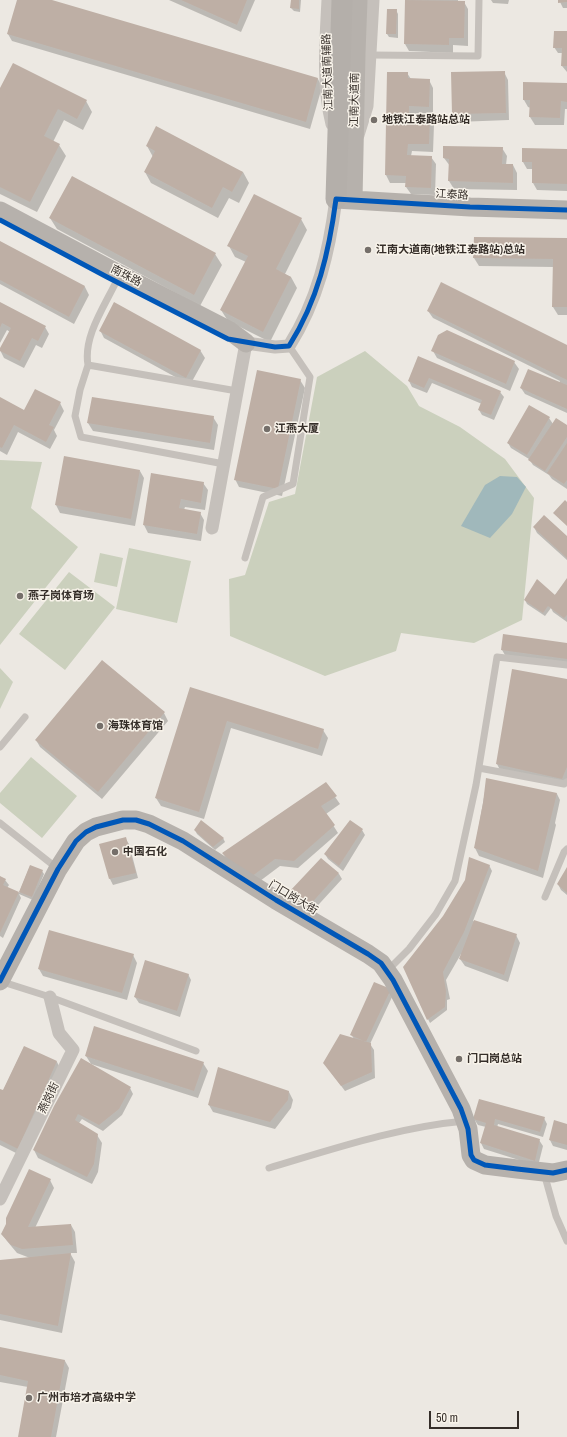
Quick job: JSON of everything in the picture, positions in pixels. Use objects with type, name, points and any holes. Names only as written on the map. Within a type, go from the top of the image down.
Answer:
[{"type":"main road","name":"江南大道南","points":[[342,0],[348,52],[345,199]]},
{"type":"street","name":"江南大道南辅路","points":[[328,0],[368,106],[345,145]]},
{"type":"street","name":"江南大道南","points":[[348,52],[358,0]]},
{"type":"street","name":"江南大道南辅路","points":[[348,52],[372,0]]},
{"type":"street","name":"江泰路","points":[[345,199],[470,207],[567,210]]},
{"type":"street","points":[[212,528],[246,342],[275,347],[289,346],[306,317],[322,273],[331,236],[345,199]]},
{"type":"street","name":"南珠路","points":[[0,211],[230,331],[246,342]]},
{"type":"street","name":"南珠路","points":[[0,220],[116,282],[228,339],[246,342]]},
{"type":"street","name":"门口岗大街","points":[[0,981],[58,869],[76,840],[86,832],[96,827],[123,820],[136,820],[149,824],[183,841],[276,900],[381,963],[399,990],[461,1109],[465,1121],[471,1155],[474,1160],[485,1165],[544,1171]]},
{"type":"street","name":"燕岗街","points":[[0,1199],[72,1050],[59,1033],[50,997]]},
{"type":"street","points":[[544,1171],[553,1173],[567,1170]]},
{"type":"lane","points":[[348,52],[478,56],[479,0]]},
{"type":"lane","points":[[116,282],[93,329],[86,354],[88,365],[80,390],[75,416],[81,437],[224,464]]},
{"type":"lane","points":[[245,558],[262,497],[293,484],[310,377],[289,346]]},
{"type":"lane","points":[[88,365],[237,391]]},
{"type":"lane","points":[[387,971],[409,949],[436,914],[455,881],[479,768],[497,657],[567,664]]},
{"type":"lane","points":[[0,747],[25,717]]},
{"type":"lane","points":[[479,768],[564,784],[567,782]]},
{"type":"lane","points":[[0,823],[58,869]]},
{"type":"lane","points":[[545,896],[564,852],[567,849]]},
{"type":"lane","points":[[0,981],[50,997],[196,1051]]},
{"type":"lane","points":[[269,1168],[388,1134],[440,1124],[465,1121]]},
{"type":"lane","points":[[544,1171],[556,1216],[567,1241]]},
{"type":"green space","points":[[365,351],[407,386],[419,406],[460,427],[505,459],[534,498],[522,620],[474,643],[401,633],[396,651],[325,676],[230,636],[229,579],[245,575],[269,502],[295,494],[317,377]]},
{"type":"green space","name":"燕子岗体育场","points":[[0,460],[42,462],[31,508],[78,547],[0,645]]},
{"type":"green space","points":[[129,548],[191,561],[177,623],[116,609]]},
{"type":"green space","points":[[100,553],[123,558],[117,587],[94,582]]},
{"type":"green space","points":[[69,572],[115,607],[65,670],[19,634]]},
{"type":"green space","points":[[0,668],[13,682],[0,709]]},
{"type":"green space","points":[[31,757],[77,796],[42,838],[0,803],[0,793]]},
{"type":"water","points":[[500,476],[517,477],[526,487],[512,514],[490,538],[461,526],[485,485]]},
{"type":"building","points":[[17,0],[52,0],[318,78],[306,122],[7,34]]},
{"type":"building","points":[[181,0],[247,0],[237,25]]},
{"type":"building","points":[[291,0],[299,0],[299,9],[290,8]]},
{"type":"building","points":[[405,0],[465,1],[464,38],[449,38],[449,45],[404,44]]},
{"type":"building","points":[[558,0],[567,0],[567,2],[558,3]]},
{"type":"building","points":[[387,9],[397,9],[396,34],[386,34]]},
{"type":"building","points":[[554,31],[567,31],[567,66],[561,66],[562,48],[553,48]]},
{"type":"building","points":[[13,63],[87,100],[77,119],[58,109],[44,136],[60,144],[30,202],[0,187],[0,88]]},
{"type":"building","points":[[505,71],[506,113],[452,114],[451,72]]},
{"type":"building","points":[[387,72],[408,72],[408,78],[430,79],[429,107],[409,106],[409,115],[430,116],[429,144],[408,144],[407,155],[432,156],[431,188],[405,187],[406,176],[385,175]]},
{"type":"building","points":[[523,82],[567,83],[567,102],[561,101],[560,118],[529,117],[530,100],[523,100]]},
{"type":"building","points":[[156,126],[243,172],[232,192],[223,187],[212,208],[144,172],[155,151],[146,146]]},
{"type":"building","points":[[443,146],[503,147],[502,164],[513,164],[513,183],[448,181],[449,159],[443,158]]},
{"type":"building","points":[[522,148],[567,149],[567,184],[532,183],[532,162],[522,162]]},
{"type":"building","points":[[72,176],[216,253],[194,295],[49,218]]},
{"type":"building","points":[[254,194],[302,218],[276,269],[291,277],[263,332],[220,310],[248,256],[227,246]]},
{"type":"building","points":[[474,237],[567,238],[567,307],[552,307],[553,259],[473,258]]},
{"type":"building","points":[[0,241],[85,286],[69,317],[0,280]]},
{"type":"building","points":[[441,282],[567,345],[567,380],[427,311]]},
{"type":"building","points":[[0,302],[46,326],[38,341],[32,338],[20,361],[0,351],[0,348],[11,328],[2,323],[0,328]]},
{"type":"building","points":[[114,302],[201,350],[186,378],[99,331]]},
{"type":"building","points":[[447,330],[515,361],[506,384],[431,351],[438,335]]},
{"type":"building","points":[[418,356],[501,391],[491,415],[478,410],[482,400],[429,378],[424,388],[408,381]]},
{"type":"building","points":[[528,369],[567,385],[567,409],[520,388]]},
{"type":"building","name":"江燕大厦","points":[[257,370],[301,379],[278,489],[234,480]]},
{"type":"building","points":[[35,389],[61,402],[49,425],[54,427],[46,442],[14,425],[2,448],[0,447],[0,397],[24,410]]},
{"type":"building","points":[[92,397],[214,416],[210,443],[87,423]]},
{"type":"building","points":[[529,405],[550,417],[527,455],[507,443]]},
{"type":"building","points":[[556,418],[567,425],[567,437],[545,471],[528,460]]},
{"type":"building","points":[[567,443],[567,480],[564,484],[547,473]]},
{"type":"building","points":[[64,456],[140,470],[131,519],[55,505]]},
{"type":"building","points":[[151,473],[204,482],[201,503],[181,499],[179,508],[201,512],[197,534],[143,525]]},
{"type":"building","points":[[565,500],[567,502],[567,526],[553,513]]},
{"type":"building","points":[[544,515],[567,536],[567,558],[533,527]]},
{"type":"building","points":[[567,578],[567,615],[564,618],[548,606],[543,613],[524,600],[537,579],[555,595]]},
{"type":"building","points":[[503,634],[567,643],[567,659],[501,650]]},
{"type":"building","name":"海珠体育馆","points":[[102,660],[165,712],[98,792],[35,740]]},
{"type":"building","points":[[512,669],[567,679],[567,767],[562,779],[496,764]]},
{"type":"building","points":[[190,687],[324,729],[318,749],[227,721],[199,812],[155,798]]},
{"type":"building","points":[[486,778],[557,793],[538,871],[474,848],[483,803]]},
{"type":"building","points":[[326,782],[337,796],[321,806],[335,825],[294,861],[275,859],[251,877],[233,864],[222,853]]},
{"type":"building","points":[[201,820],[224,838],[213,847],[194,830]]},
{"type":"building","points":[[350,820],[363,829],[339,866],[324,854]]},
{"type":"building","points":[[126,837],[136,873],[109,879],[99,844]]},
{"type":"building","points":[[469,857],[490,865],[464,932],[443,972],[446,991],[445,1007],[427,1020],[403,967],[443,916],[465,880]]},
{"type":"building","points":[[321,858],[339,873],[306,909],[289,892]]},
{"type":"building","points":[[30,865],[43,870],[32,897],[19,892]]},
{"type":"building","points":[[567,867],[567,893],[557,884]]},
{"type":"building","points":[[0,876],[6,879],[3,885],[19,892],[0,933]]},
{"type":"building","points":[[474,920],[517,934],[504,975],[459,959]]},
{"type":"building","points":[[49,930],[134,954],[122,993],[38,969]]},
{"type":"building","points":[[145,960],[189,974],[177,1011],[134,997]]},
{"type":"building","points":[[374,982],[391,989],[366,1042],[350,1035]]},
{"type":"building","points":[[94,1026],[204,1062],[194,1091],[85,1056]]},
{"type":"building","points":[[340,1034],[371,1043],[372,1072],[341,1086],[323,1063]]},
{"type":"building","points":[[24,1046],[57,1061],[18,1149],[0,1140],[0,1089],[3,1090]]},
{"type":"building","points":[[81,1058],[131,1087],[119,1109],[99,1125],[78,1114],[75,1120],[98,1134],[94,1164],[87,1177],[33,1150],[54,1106]]},
{"type":"building","points":[[218,1067],[289,1091],[288,1100],[270,1122],[208,1105]]},
{"type":"building","points":[[479,1099],[545,1117],[540,1132],[495,1119],[494,1125],[540,1139],[535,1161],[480,1143],[486,1123],[473,1119]]},
{"type":"building","points":[[554,1120],[567,1124],[567,1145],[549,1140]]},
{"type":"building","points":[[29,1169],[51,1179],[28,1227],[71,1224],[73,1245],[22,1249],[11,1245],[1,1234],[6,1224],[6,1218]]},
{"type":"building","points":[[71,1253],[58,1326],[0,1314],[0,1260]]},
{"type":"building","name":"广州市培才高级中学","points":[[0,1347],[65,1360],[51,1437],[18,1437],[28,1381],[0,1375]]},
{"type":"cycle path","points":[[0,220],[228,339],[275,347],[289,346],[308,311],[326,257],[336,199],[470,207],[567,210]]},
{"type":"cycle path","points":[[0,981],[58,869],[76,841],[86,832],[96,827],[123,820],[136,820],[149,824],[183,841],[276,900],[381,963],[393,980],[461,1109],[468,1129],[471,1155],[474,1160],[485,1165],[553,1173],[567,1170]]},
{"type":"place","name":"地铁江泰路站总站","points":[[374,120]]},
{"type":"place","name":"江南大道南(地铁江泰路站)总站","points":[[368,250]]},
{"type":"place","name":"江燕大厦","points":[[267,429]]},
{"type":"place","name":"燕子岗体育场","points":[[20,596]]},
{"type":"place","name":"海珠体育馆","points":[[100,726]]},
{"type":"place","name":"中国石化","points":[[115,852]]},
{"type":"place","name":"门口岗总站","points":[[459,1059]]},
{"type":"place","name":"广州市培才高级中学","points":[[29,1398]]}]
